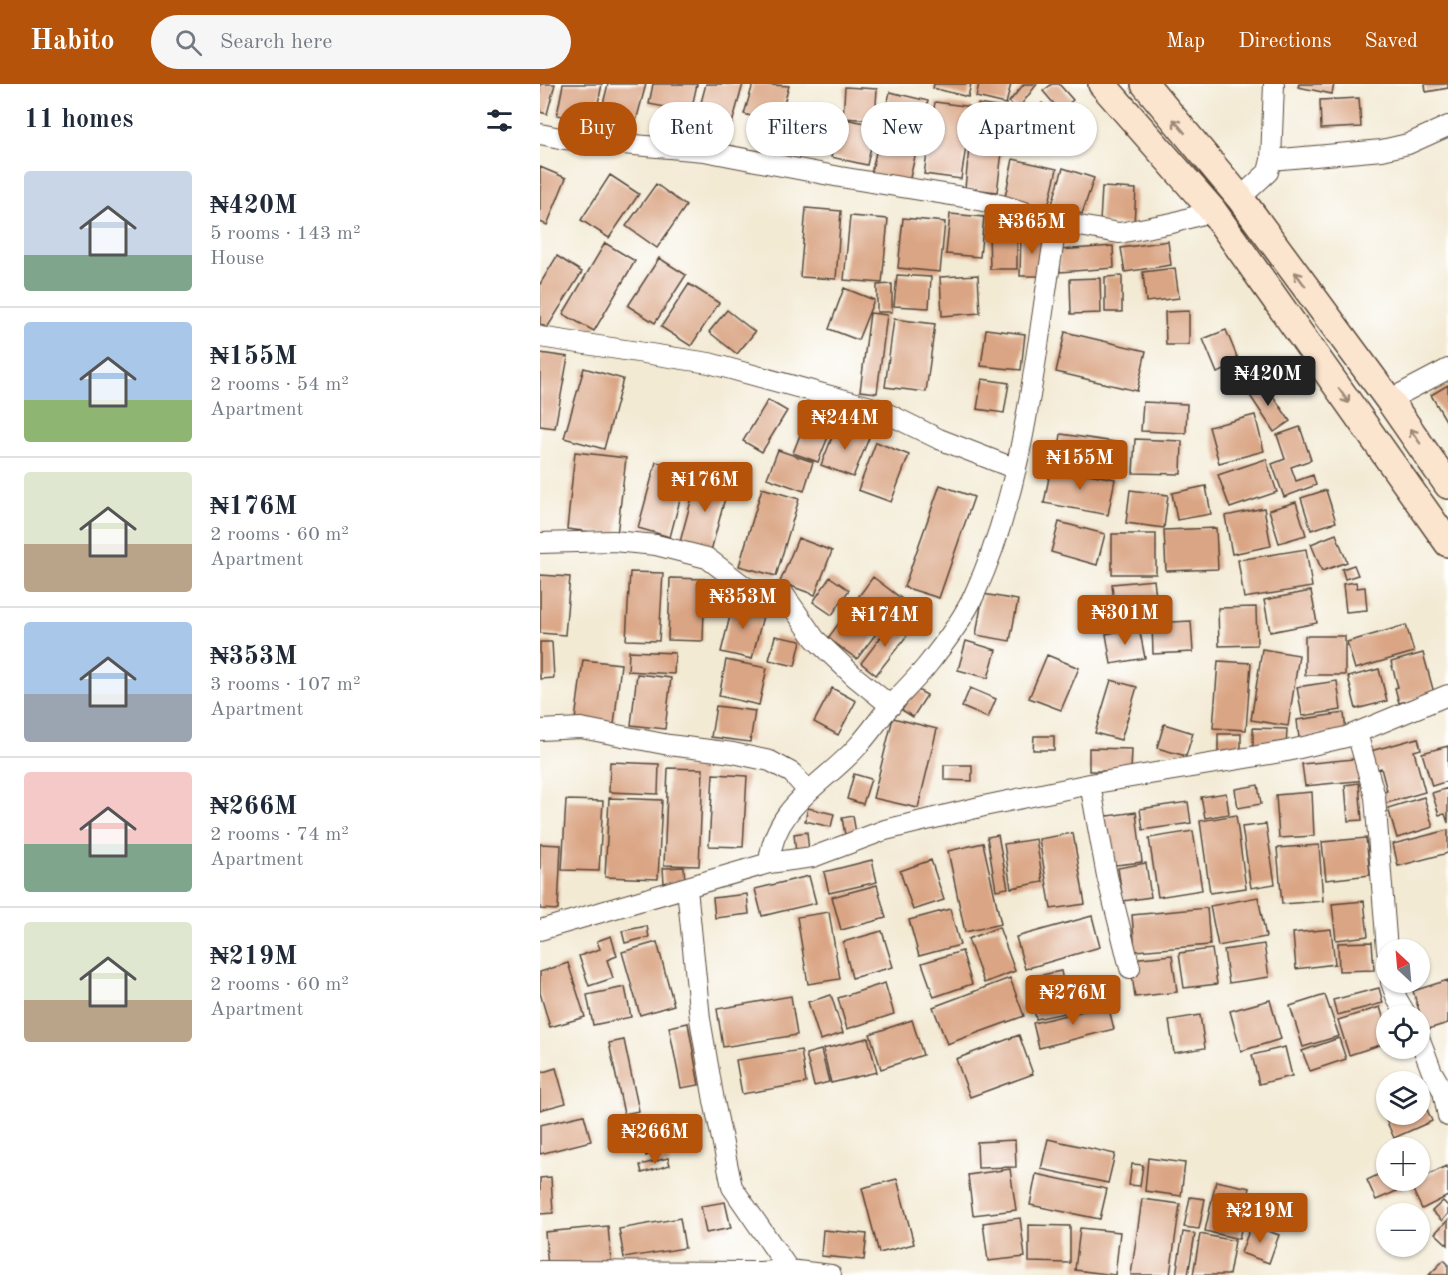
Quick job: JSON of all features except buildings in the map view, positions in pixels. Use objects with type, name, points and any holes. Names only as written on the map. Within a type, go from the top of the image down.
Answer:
[{"type":"main road","points":[[1102,84],[1213,211],[1448,543]]},
{"type":"main road","points":[[1145,84],[1240,198],[1389,400],[1448,485]]},
{"type":"street","points":[[1240,198],[1268,172],[1274,84]]},
{"type":"street","points":[[1270,160],[1382,150],[1408,144],[1448,126]]},
{"type":"street","points":[[540,134],[565,139],[704,151],[840,177],[969,198],[1057,222],[1119,233],[1172,223],[1213,211]]},
{"type":"street","points":[[769,863],[775,833],[791,810],[808,791],[855,749],[926,666],[975,595],[1006,513],[1016,469],[1041,332],[1046,284],[1057,222]]},
{"type":"street","points":[[540,337],[709,363],[878,409],[939,439],[1016,469]]},
{"type":"street","points":[[1389,400],[1448,369]]},
{"type":"street","points":[[540,543],[613,541],[656,545],[707,558],[744,586],[766,597],[785,597],[815,639],[855,677],[891,705]]},
{"type":"street","points":[[540,930],[769,863],[813,857],[885,830],[984,806],[1090,784],[1287,751],[1358,733],[1448,695]]},
{"type":"street","points":[[540,730],[581,728],[770,761],[792,774],[808,791]]},
{"type":"street","points":[[1358,733],[1375,797],[1386,939]]},
{"type":"street","points":[[1090,784],[1107,876],[1130,968]]},
{"type":"street","points":[[687,888],[700,1019],[732,1187],[789,1270]]},
{"type":"street","points":[[1427,1059],[1443,1091],[1448,1116]]},
{"type":"street","points":[[540,1271],[764,1274],[789,1270],[831,1275]]}]
